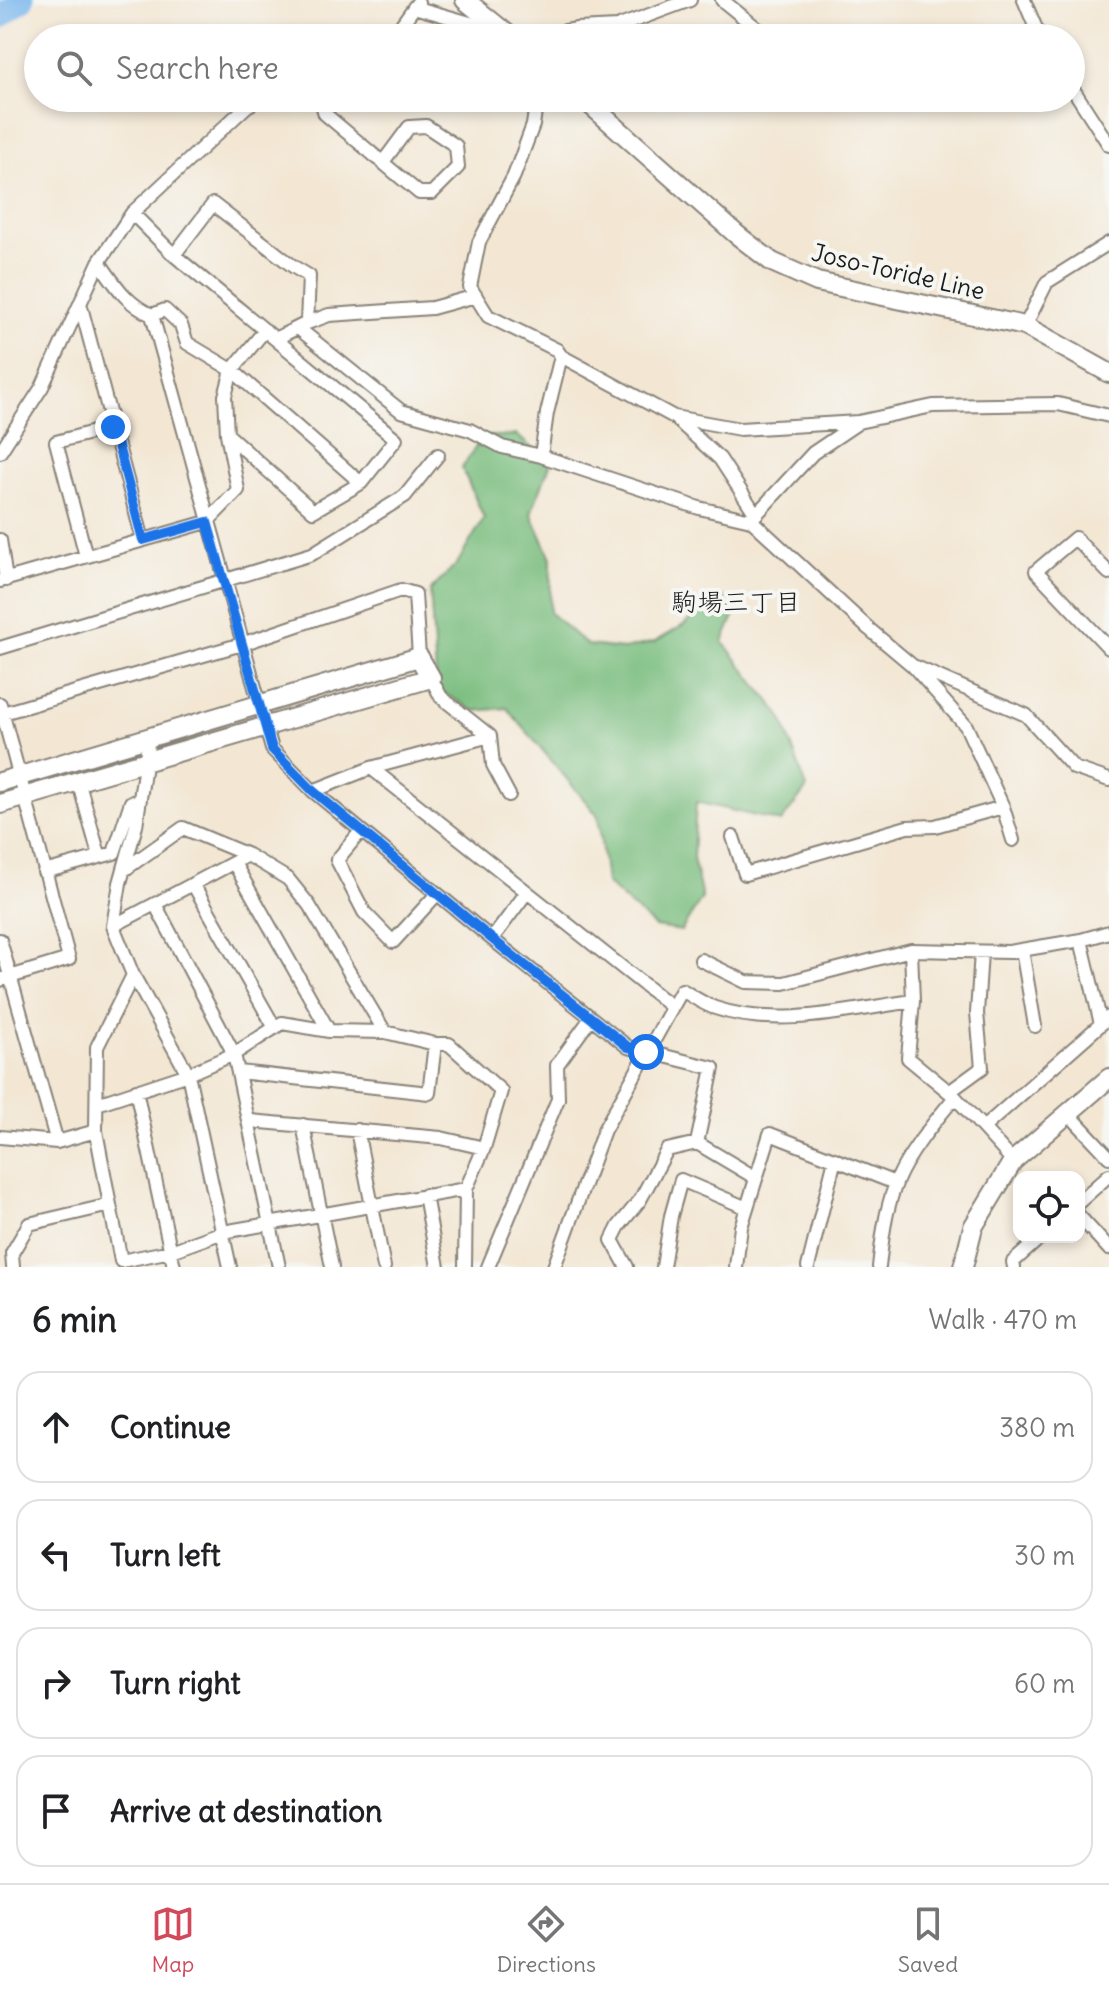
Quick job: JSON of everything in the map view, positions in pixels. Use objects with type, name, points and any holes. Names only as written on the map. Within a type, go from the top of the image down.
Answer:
[{"type":"street","points":[[465,0],[495,24]]},
{"type":"street","points":[[625,24],[690,0]]},
{"type":"street","points":[[722,0],[752,24]]},
{"type":"street","points":[[1024,0],[1034,24]]},
{"type":"street","points":[[402,24],[417,4],[474,24]]},
{"type":"street","points":[[479,24],[489,19]]},
{"type":"street","points":[[1085,108],[1109,145]]},
{"type":"street","points":[[0,452],[42,387],[99,262],[132,213],[241,112]]},
{"type":"street","points":[[324,112],[419,193],[432,193],[458,167],[456,146],[426,126],[409,127],[383,162]]},
{"type":"street","points":[[535,112],[514,176],[479,242],[470,287],[488,316],[557,350],[561,356],[674,417],[720,459],[753,517],[869,629],[913,666],[966,726],[1003,807],[1013,840]]},
{"type":"street","name":"Joso-Toride Line","points":[[599,112],[736,234],[782,267],[817,282],[1025,326],[1109,373]]},
{"type":"street","points":[[174,255],[213,204],[309,276],[303,325]]},
{"type":"street","points":[[132,213],[174,255],[396,439],[361,483],[313,511],[227,434]]},
{"type":"street","points":[[1025,326],[1047,282],[1109,243]]},
{"type":"street","points":[[99,262],[124,297],[137,308],[152,315],[165,310],[181,325],[187,343],[232,370],[361,483]]},
{"type":"street","points":[[277,338],[329,315],[432,308],[476,296]]},
{"type":"street","points":[[80,303],[143,540]]},
{"type":"street","points":[[152,315],[272,749],[313,791],[628,1047],[713,1068],[697,1143]]},
{"type":"street","points":[[303,325],[401,411],[470,430],[502,447],[541,456],[699,508],[753,517]]},
{"type":"street","points":[[0,540],[3,580],[207,522],[238,490],[227,434],[225,396],[232,370],[265,330]]},
{"type":"street","points":[[541,456],[547,413],[561,356]]},
{"type":"street","points":[[674,417],[740,429],[858,422],[933,406],[1058,404],[1109,416]]},
{"type":"street","points":[[753,517],[813,453],[858,422]]},
{"type":"street","points":[[86,556],[56,442],[113,427]]},
{"type":"street","points":[[0,648],[312,554],[405,496],[438,455]]},
{"type":"street","points":[[1109,573],[1075,538],[1036,571],[1109,648]]},
{"type":"street","points":[[5,979],[69,959],[1,709],[242,644],[401,590],[415,594],[419,657],[441,697],[490,736],[493,765],[509,795]]},
{"type":"street","points":[[0,782],[419,657]]},
{"type":"street","points":[[913,666],[1026,715],[1074,768],[1109,780]]},
{"type":"street","points":[[0,804],[431,678]]},
{"type":"street","points":[[313,791],[371,768],[490,736]]},
{"type":"street","points":[[149,737],[136,826],[113,926],[133,975],[188,1074],[230,1267]]},
{"type":"street","points":[[371,768],[672,1007]]},
{"type":"street","points":[[78,780],[99,855]]},
{"type":"street","points":[[44,872],[114,853],[131,802]]},
{"type":"street","points":[[733,837],[745,874],[907,827],[935,826],[1003,807]]},
{"type":"street","points":[[124,870],[183,828],[248,855],[288,879],[309,905],[385,1032]]},
{"type":"street","points":[[361,831],[337,860],[364,912],[393,942],[437,894]]},
{"type":"street","points":[[113,926],[248,855]]},
{"type":"street","points":[[234,863],[329,1031]]},
{"type":"street","points":[[193,884],[275,1028]]},
{"type":"street","points":[[492,939],[527,892]]},
{"type":"street","points":[[155,904],[234,1054],[279,1267]]},
{"type":"street","points":[[701,960],[746,982],[784,983],[911,950],[1022,950],[1109,932]]},
{"type":"street","points":[[0,940],[5,979],[57,1142]]},
{"type":"street","points":[[983,1128],[1105,1021],[1081,940]]},
{"type":"street","points":[[911,950],[913,1001],[908,1058],[952,1095],[1013,1161]]},
{"type":"street","points":[[1022,950],[1035,1026]]},
{"type":"street","points":[[879,1267],[885,1219],[895,1183],[952,1095],[982,1068],[977,1013],[981,952]]},
{"type":"street","points":[[133,975],[97,1047],[96,1131],[124,1264],[223,1232],[466,1189]]},
{"type":"street","points":[[554,1267],[604,1130],[682,990],[712,1008],[747,1016],[800,1017],[913,1001]]},
{"type":"street","points":[[488,1267],[558,1099],[557,1065],[591,1018]]},
{"type":"street","points":[[97,1104],[188,1074],[234,1054],[282,1023],[329,1031],[385,1032],[435,1044],[449,1044],[501,1091],[484,1148],[466,1189],[465,1267]]},
{"type":"street","points":[[239,1072],[429,1093],[435,1044]]},
{"type":"street","points":[[963,1267],[973,1227],[1013,1161],[1109,1078]]},
{"type":"street","points":[[136,1090],[174,1267]]},
{"type":"street","points":[[1068,1113],[1109,1157]]},
{"type":"street","points":[[250,1121],[441,1138],[484,1148]]},
{"type":"street","points":[[303,1125],[332,1267]]},
{"type":"street","points":[[357,1130],[384,1267]]},
{"type":"street","points":[[1,1140],[57,1142],[96,1131]]},
{"type":"street","points":[[736,1267],[741,1227],[770,1134],[895,1183]]},
{"type":"street","points":[[627,1267],[612,1240],[640,1200],[667,1150],[697,1143],[756,1178]]},
{"type":"street","points":[[808,1267],[835,1159]]},
{"type":"street","points":[[1085,1197],[1109,1175]]},
{"type":"street","points":[[663,1267],[671,1216],[681,1180],[747,1208]]},
{"type":"street","points":[[425,1195],[438,1267]]},
{"type":"street","points":[[13,1267],[12,1253],[29,1224],[110,1205]]},
{"type":"street","points":[[1085,1223],[1109,1249]]},
{"type":"street","points":[[1014,1267],[1013,1262],[1034,1243]]},
{"type":"green space","points":[[517,435],[550,465],[531,513],[551,558],[550,613],[587,645],[624,649],[655,642],[722,596],[735,614],[723,642],[781,716],[807,788],[781,822],[696,802],[693,858],[702,898],[681,931],[655,927],[606,883],[598,816],[507,708],[474,711],[437,689],[430,591],[457,564],[484,518],[462,468],[482,437]]},
{"type":"waterway","points":[[0,17],[22,0]]},
{"type":"district","name":"駒場三丁目","points":[[736,602]]},
{"type":"route","points":[[113,427],[143,540],[207,522],[272,749],[313,791],[492,939],[628,1047],[646,1052]]}]
